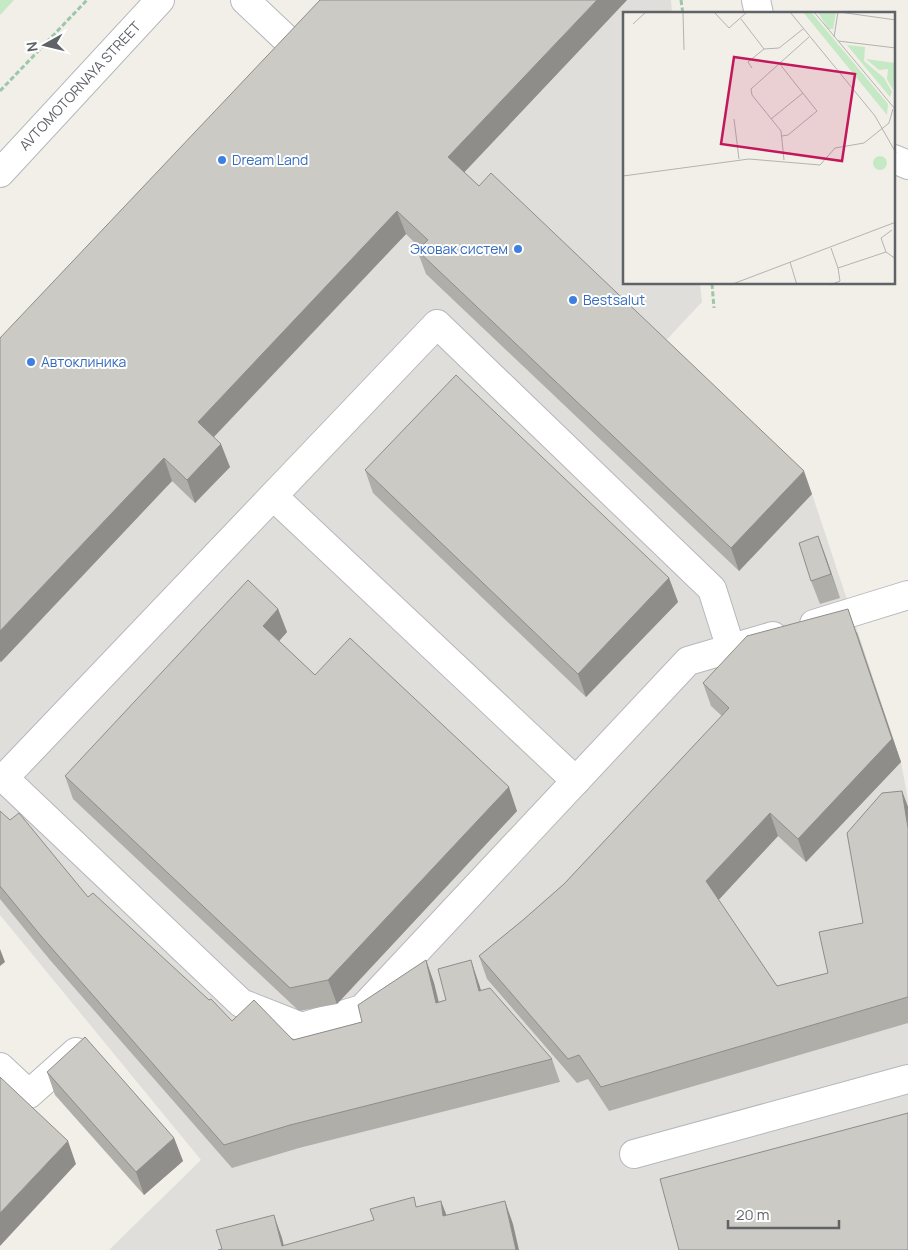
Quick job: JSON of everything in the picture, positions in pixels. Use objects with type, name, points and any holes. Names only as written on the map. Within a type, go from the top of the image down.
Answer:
[{"type":"street","name":"AVTOMOTORNAYA STREET","points":[[0,173],[160,0]]},
{"type":"street","points":[[245,0],[301,52]]},
{"type":"street","points":[[896,160],[908,165]]},
{"type":"street","points":[[731,649],[712,589],[437,324],[2,777],[241,1003],[302,1027],[362,1009],[688,661],[731,649],[908,595]]},
{"type":"street","points":[[273,496],[576,781]]},
{"type":"street","points":[[0,1067],[29,1094],[87,1043]]},
{"type":"street","points":[[634,1154],[908,1078]]},
{"type":"path","points":[[0,91],[87,0]]},
{"type":"path","points":[[712,285],[714,308]]},
{"type":"shaded area","points":[[350,0],[671,0],[672,12],[623,12],[623,285],[700,285],[702,302],[659,348],[812,494],[901,762],[908,800],[908,1250],[109,1250],[201,1160],[0,915],[0,370]]},
{"type":"green space","points":[[0,0],[14,0],[0,15]]},
{"type":"building","points":[[320,0],[597,0],[448,157],[479,186],[491,173],[804,471],[731,548],[417,250],[428,240],[397,211],[198,422],[221,444],[187,480],[164,458],[0,631],[0,338]]},
{"type":"building","points":[[456,375],[669,578],[578,674],[365,470]]},
{"type":"building","points":[[818,536],[831,574],[811,581],[799,543]]},
{"type":"building","points":[[248,580],[278,609],[263,626],[315,675],[350,638],[509,787],[328,980],[290,988],[65,776]]},
{"type":"building","points":[[848,609],[892,739],[798,839],[770,813],[706,881],[777,986],[828,973],[819,932],[863,923],[847,833],[882,793],[902,791],[908,828],[908,997],[601,1087],[579,1055],[568,1059],[479,956],[564,884],[729,708],[703,683],[747,636]]},
{"type":"building","points":[[0,811],[10,820],[19,813],[88,897],[93,893],[209,1000],[211,999],[232,1021],[254,1000],[293,1040],[362,1022],[358,1005],[426,960],[436,1003],[446,1000],[438,969],[471,960],[479,991],[490,988],[552,1059],[290,1125],[224,1145],[41,936],[0,886]]},
{"type":"building","points":[[85,1037],[174,1138],[136,1172],[47,1072]]},
{"type":"building","points":[[0,1077],[68,1141],[0,1213]]},
{"type":"building","points":[[908,1113],[908,1250],[679,1250],[660,1179]]},
{"type":"building","points":[[414,1197],[416,1207],[441,1201],[443,1216],[505,1201],[516,1250],[218,1250],[222,1249],[216,1230],[274,1215],[282,1246],[374,1220],[370,1209]]},
{"type":"place","name":"Dream Land","points":[[222,160]]},
{"type":"place","name":"Эковак систем","points":[[518,249]]},
{"type":"place","name":"Bestsalut","points":[[573,300]]},
{"type":"place","name":"Автоклиника","points":[[31,362]]}]
